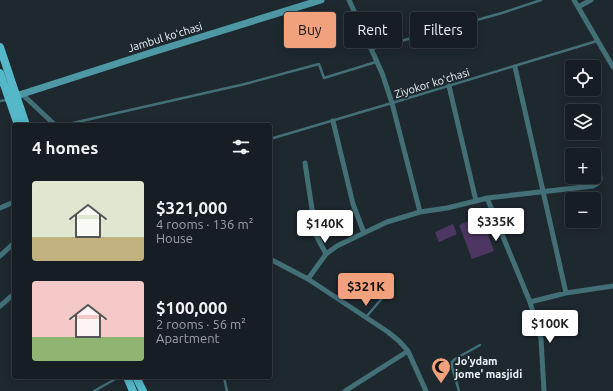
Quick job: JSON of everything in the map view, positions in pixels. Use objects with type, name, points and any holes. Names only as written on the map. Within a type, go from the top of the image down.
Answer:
[{"type":"main road","points":[[0,47],[25,123]]},
{"type":"main road","points":[[0,73],[16,96],[18,123]]},
{"type":"main road","points":[[127,379],[134,391]]},
{"type":"main road","points":[[137,379],[143,391]]},
{"type":"street","name":"Jambul koʻchasi","points":[[16,96],[321,0]]},
{"type":"street","points":[[349,0],[382,73],[392,103],[420,212]]},
{"type":"street","points":[[574,0],[613,67]]},
{"type":"street","points":[[578,7],[591,0]]},
{"type":"street","points":[[515,67],[566,293]]},
{"type":"street","points":[[449,86],[476,201]]},
{"type":"street","points":[[16,96],[52,123]]},
{"type":"street","points":[[333,121],[353,204],[364,232]]},
{"type":"street","points":[[305,163],[316,235],[326,254]]},
{"type":"street","points":[[308,279],[326,254],[337,246],[387,222],[420,212],[447,208],[487,198],[593,186],[598,184]]},
{"type":"street","points":[[487,198],[530,302],[542,346],[544,391]]},
{"type":"street","points":[[0,208],[12,203]]},
{"type":"street","points":[[0,256],[12,245]]},
{"type":"street","points":[[272,260],[308,279],[388,332],[399,341],[408,351],[426,391]]},
{"type":"street","points":[[530,302],[566,293],[613,286]]},
{"type":"street","points":[[0,306],[12,296]]},
{"type":"street","points":[[345,391],[408,351]]},
{"type":"lane","points":[[371,50],[502,13],[541,0]]},
{"type":"lane","name":"Ziyokor koʻchasi","points":[[272,138],[515,67],[597,41]]},
{"type":"lane","points":[[73,123],[245,84],[319,64],[324,78],[377,62]]},
{"type":"lane","points":[[0,101],[16,96]]},
{"type":"lane","points":[[365,317],[391,288]]},
{"type":"lane","points":[[459,391],[452,362],[480,345]]},
{"type":"lane","points":[[94,391],[116,379]]},
{"type":"lane","points":[[224,379],[227,391]]},
{"type":"shaded area","points":[[481,216],[494,251],[472,259],[459,225]]},
{"type":"shaded area","points":[[453,224],[457,234],[439,242],[435,232]]},
{"type":"place","name":"Jo'ydam jome' masjidi","points":[[441,384]]}]
